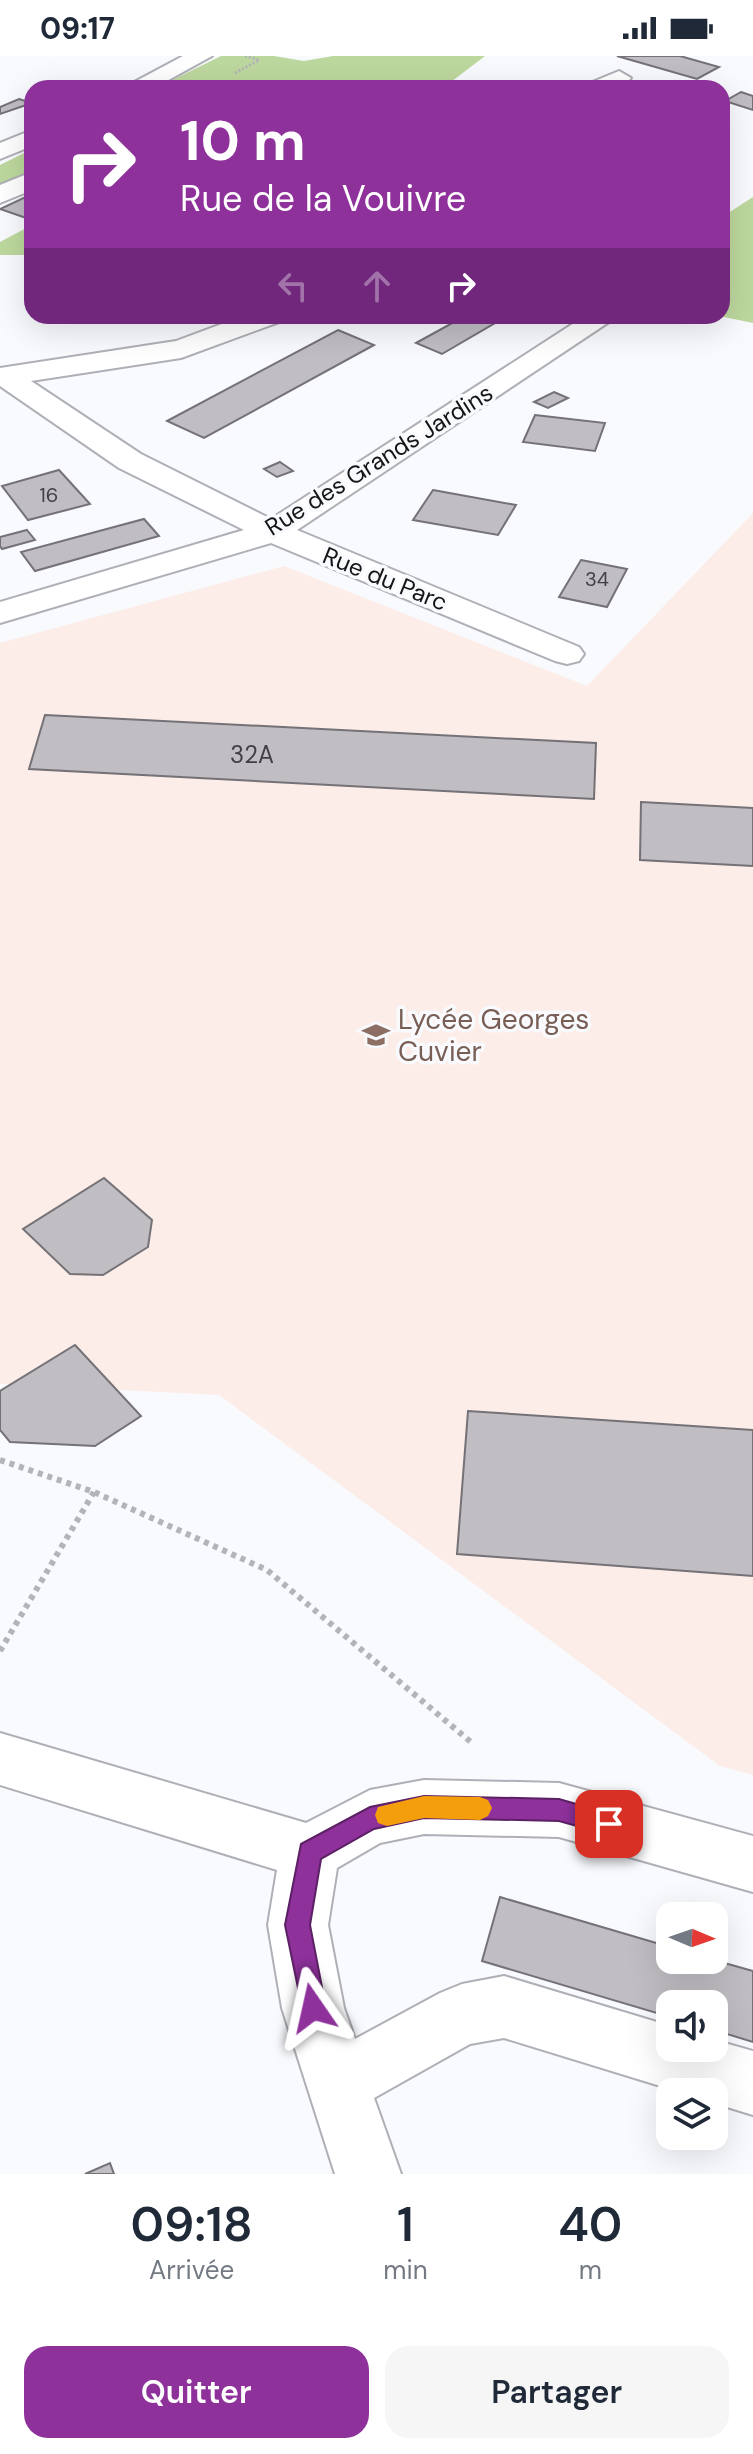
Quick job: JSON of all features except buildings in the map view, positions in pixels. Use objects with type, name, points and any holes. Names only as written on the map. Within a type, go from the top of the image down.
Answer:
[{"type":"street","points":[[152,80],[201,56]]},
{"type":"street","points":[[0,152],[24,141]]},
{"type":"street","points":[[0,195],[24,184]]},
{"type":"street","points":[[5,378],[28,370],[181,349],[248,324]]},
{"type":"street","name":"Rue des Grands Jardins","points":[[0,613],[273,532],[592,324]]},
{"type":"street","name":"Rue du Parc","points":[[5,378],[130,461],[273,532],[567,654]]},
{"type":"street","points":[[0,1759],[310,1852],[370,1818],[424,1807],[559,1810],[753,1864]]},
{"type":"street","points":[[310,1852],[298,1925],[313,2008],[368,2174]]},
{"type":"street","points":[[338,2083],[462,2015],[504,2007],[753,2083]]},
{"type":"path","points":[[245,56],[259,60]]},
{"type":"path","points":[[0,1460],[94,1492],[267,1570],[472,1743]]},
{"type":"path","points":[[0,1651],[94,1492]]},
{"type":"shaded area","name":"Lycée Georges Cuvier","points":[[753,513],[753,1775],[720,1766],[219,1395],[0,1384],[0,643],[284,566],[587,686]]},
{"type":"green space","points":[[221,56],[274,56],[304,61],[333,56],[485,56],[454,80],[172,80]]},
{"type":"green space","points":[[24,153],[24,180],[0,191],[0,165]]},
{"type":"green space","points":[[753,197],[753,323],[730,318],[730,212]]},
{"type":"green space","points":[[24,229],[24,255],[0,255],[0,242]]},
{"type":"slow traffic","points":[[387,1815],[424,1807],[480,1808]]},
{"type":"place","name":"Lycée Georges Cuvier","points":[[376,1035]]},
{"type":"route","points":[[313,2008],[298,1925],[310,1852],[370,1818],[424,1807],[559,1810],[609,1824]]}]
